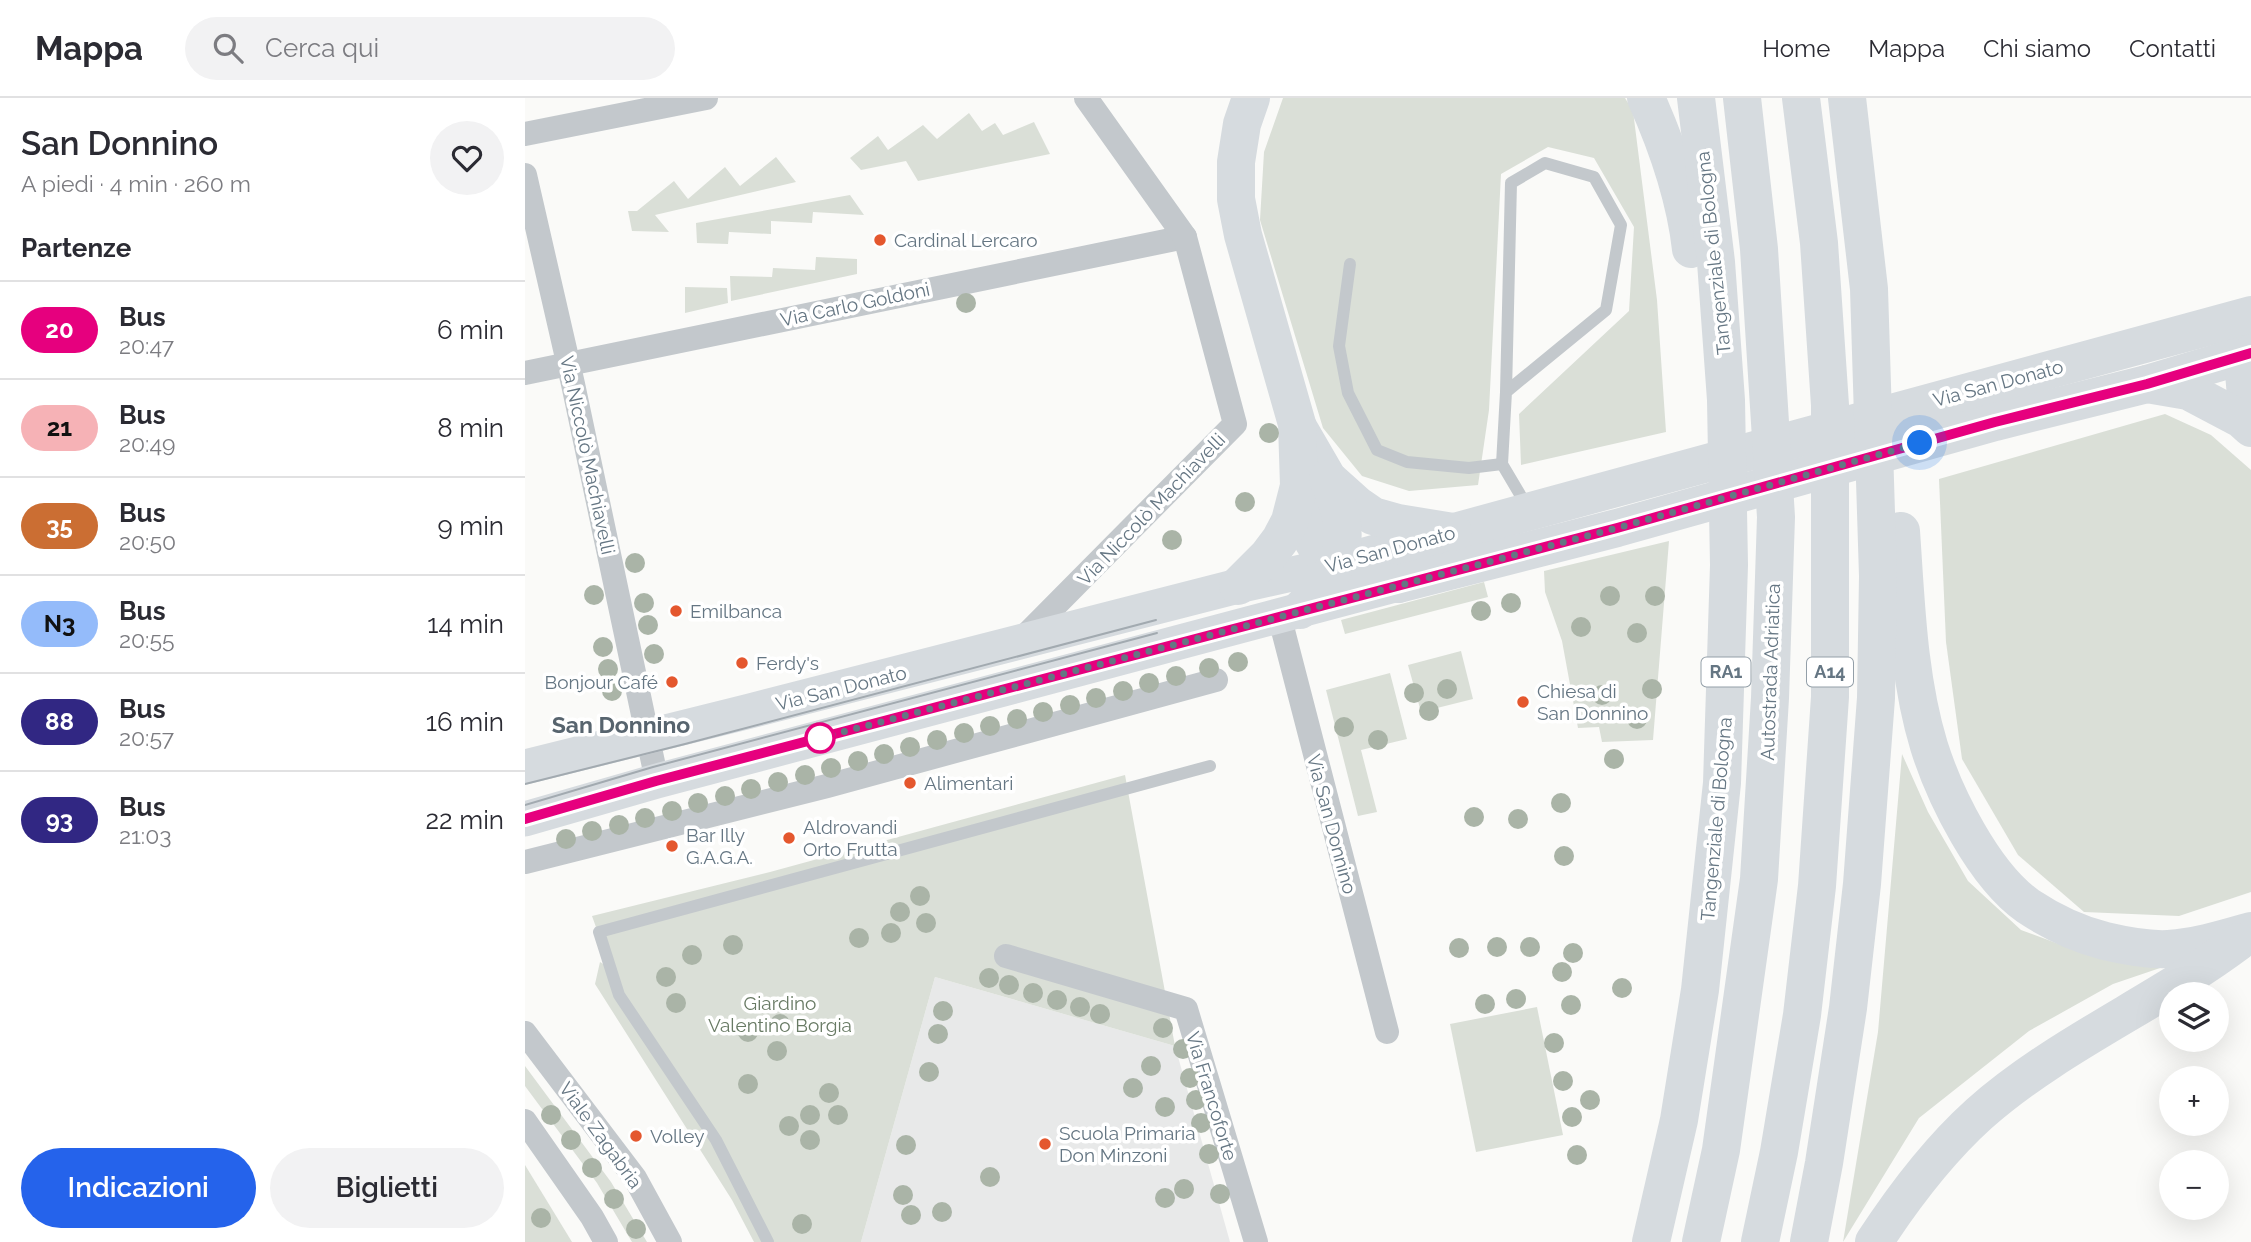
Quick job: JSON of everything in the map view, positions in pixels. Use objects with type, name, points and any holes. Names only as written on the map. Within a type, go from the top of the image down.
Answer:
[{"type":"main road","points":[[1251,98],[1242,124],[1236,162],[1236,199],[1243,235],[1314,483],[1342,517],[1343,545],[1337,564],[1318,592],[1290,613]]},
{"type":"main road","points":[[1646,98],[1668,146],[1688,225],[1729,565]]},
{"type":"main road","name":"Tangenziale di Bologna","points":[[1651,1242],[1679,1121],[1700,990],[1722,783],[1729,565],[1725,386],[1716,262],[1696,98]]},
{"type":"main road","name":"Autostrada Adriatica","points":[[1701,1242],[1721,1150],[1759,879],[1771,684],[1776,517],[1772,430],[1759,248],[1742,98]]},
{"type":"main road","name":"A14","points":[[1760,1242],[1779,1152],[1802,1015],[1817,886],[1830,697],[1831,405],[1819,243],[1801,98]]},
{"type":"main road","points":[[1847,98],[1869,289],[1899,504],[1913,664],[1934,757],[1947,792],[1972,839],[1997,876],[2026,905],[2058,924],[2089,937],[2128,946],[2166,949],[2204,945],[2251,932]]},
{"type":"main road","points":[[1809,1242],[1848,1008],[1862,884],[1876,698],[1878,576],[1869,289]]},
{"type":"main road","points":[[2245,317],[2251,354],[2245,365],[2246,396],[2251,408]]},
{"type":"main road","name":"Via San Donato","points":[[525,766],[1238,586],[1337,564],[2245,317]]},
{"type":"main road","name":"Via San Donato","points":[[525,819],[656,781],[1617,528],[1995,422],[2147,384],[2251,354]]},
{"type":"main road","points":[[2147,384],[2188,391],[2241,419],[2251,428]]},
{"type":"main road","points":[[1314,483],[1373,516],[1453,532]]},
{"type":"main road","points":[[1238,586],[1280,540],[1314,483]]},
{"type":"main road","points":[[1337,564],[1372,579],[1398,584]]},
{"type":"main road","points":[[1874,1242],[1913,1186],[1949,1144],[1980,1114],[2051,1061],[2200,970],[2251,932]]},
{"type":"street","points":[[525,134],[706,98]]},
{"type":"street","name":"Via Niccolò Machiavelli","points":[[1018,643],[1234,424],[1185,237],[1086,98]]},
{"type":"street","name":"Via Niccolò Machiavelli","points":[[525,175],[568,363],[656,781]]},
{"type":"street","name":"Via Carlo Goldoni","points":[[525,373],[1185,237]]},
{"type":"street","name":"Via San Donnino","points":[[1290,613],[1387,1032]]},
{"type":"street","points":[[525,862],[840,783],[1216,680]]},
{"type":"street","name":"Via Francoforte","points":[[1006,956],[1186,1009],[1256,1242]]},
{"type":"street","name":"Viale Zagabria","points":[[525,1034],[635,1178],[670,1242]]},
{"type":"street","points":[[525,1121],[592,1217],[606,1242]]},
{"type":"lane","points":[[1506,392],[1606,310],[1621,225],[1594,177],[1545,163],[1511,183],[1502,464],[1530,511]]},
{"type":"lane","points":[[1350,264],[1339,346],[1348,393],[1377,450],[1407,463],[1469,467],[1502,464]]},
{"type":"lane","points":[[768,1242],[716,1140],[619,995],[599,932],[1210,766]]},
{"type":"shaded area","name":"Scuola Primaria Don Minzoni","points":[[935,977],[1175,1046],[1230,1242],[861,1242]]},
{"type":"green space","points":[[1283,98],[1625,98],[1633,111],[1657,300],[1666,432],[1521,465],[1519,414],[1629,311],[1634,227],[1594,158],[1548,147],[1501,174],[1489,410],[1478,485],[1409,491],[1362,476],[1323,428],[1260,220],[1264,152]]},
{"type":"green space","points":[[969,113],[982,131],[995,123],[1003,135],[1034,122],[1050,154],[918,181],[906,161],[861,170],[850,158],[878,136],[888,150],[923,125],[937,139]]},
{"type":"green space","points":[[776,157],[796,182],[655,215],[669,232],[632,231],[628,211],[637,211],[674,181],[688,199],[725,167],[740,186]]},
{"type":"green space","points":[[850,195],[864,215],[813,212],[812,223],[771,221],[771,234],[729,232],[728,244],[697,243],[696,223]]},
{"type":"green space","points":[[816,257],[857,259],[857,274],[731,301],[730,276],[772,277],[773,268],[815,270]]},
{"type":"green space","points":[[685,287],[727,288],[728,303],[685,313]]},
{"type":"green space","points":[[2165,414],[2211,435],[2251,470],[2251,892],[2179,916],[2084,912],[2018,855],[1962,759],[1946,642],[1939,479]]},
{"type":"green space","points":[[1669,541],[1653,740],[1602,742],[1599,727],[1578,728],[1562,641],[1545,592],[1544,571]]},
{"type":"green space","points":[[1484,582],[1488,597],[1345,634],[1341,620]]},
{"type":"green space","points":[[1461,651],[1473,699],[1421,712],[1408,665]]},
{"type":"green space","points":[[1390,673],[1407,739],[1361,750],[1377,812],[1358,816],[1326,690]]},
{"type":"green space","points":[[1902,754],[1928,812],[1968,881],[2021,930],[2094,957],[2163,967],[2113,984],[2029,1031],[1919,1118],[1843,1242],[1878,1032]]},
{"type":"green space","name":"Giardino Valentino Borgia","points":[[1125,775],[1175,1046],[935,977],[861,1242],[754,1242],[732,1200],[595,984],[600,962],[611,969],[592,916],[770,872]]},
{"type":"green space","points":[[1537,1007],[1563,1135],[1476,1152],[1450,1024]]},
{"type":"green space","points":[[525,1066],[611,1182],[647,1242],[632,1242],[597,1183],[525,1086]]},
{"type":"green space","points":[[525,1165],[572,1242],[525,1242]]},
{"type":"tram line","points":[[525,784],[1156,620]]},
{"type":"tram line","points":[[525,805],[653,767],[1157,633]]},
{"type":"bus line","name":"20","points":[[525,819],[656,781],[1617,528],[1995,422],[2147,384],[2251,353]]},
{"type":"place","name":"Cardinal Lercaro","points":[[880,240]]},
{"type":"place","name":"Emilbanca","points":[[676,611]]},
{"type":"place","name":"Ferdy's","points":[[742,663]]},
{"type":"place","name":"Bonjour Café","points":[[672,682]]},
{"type":"place","name":"Chiesa di San Donnino","points":[[1523,702]]},
{"type":"place","name":"Alimentari","points":[[910,783]]},
{"type":"place","name":"Aldrovandi Orto Frutta","points":[[789,838]]},
{"type":"place","name":"Bar Illy G.A.G.A.","points":[[672,846]]},
{"type":"place","name":"Volley","points":[[636,1136]]},
{"type":"place","name":"Scuola Primaria Don Minzoni","points":[[1045,1144]]},
{"type":"district","name":"San Donnino","points":[[621,725]]},
{"type":"route","points":[[820,738],[1617,528],[1920,443]]}]
